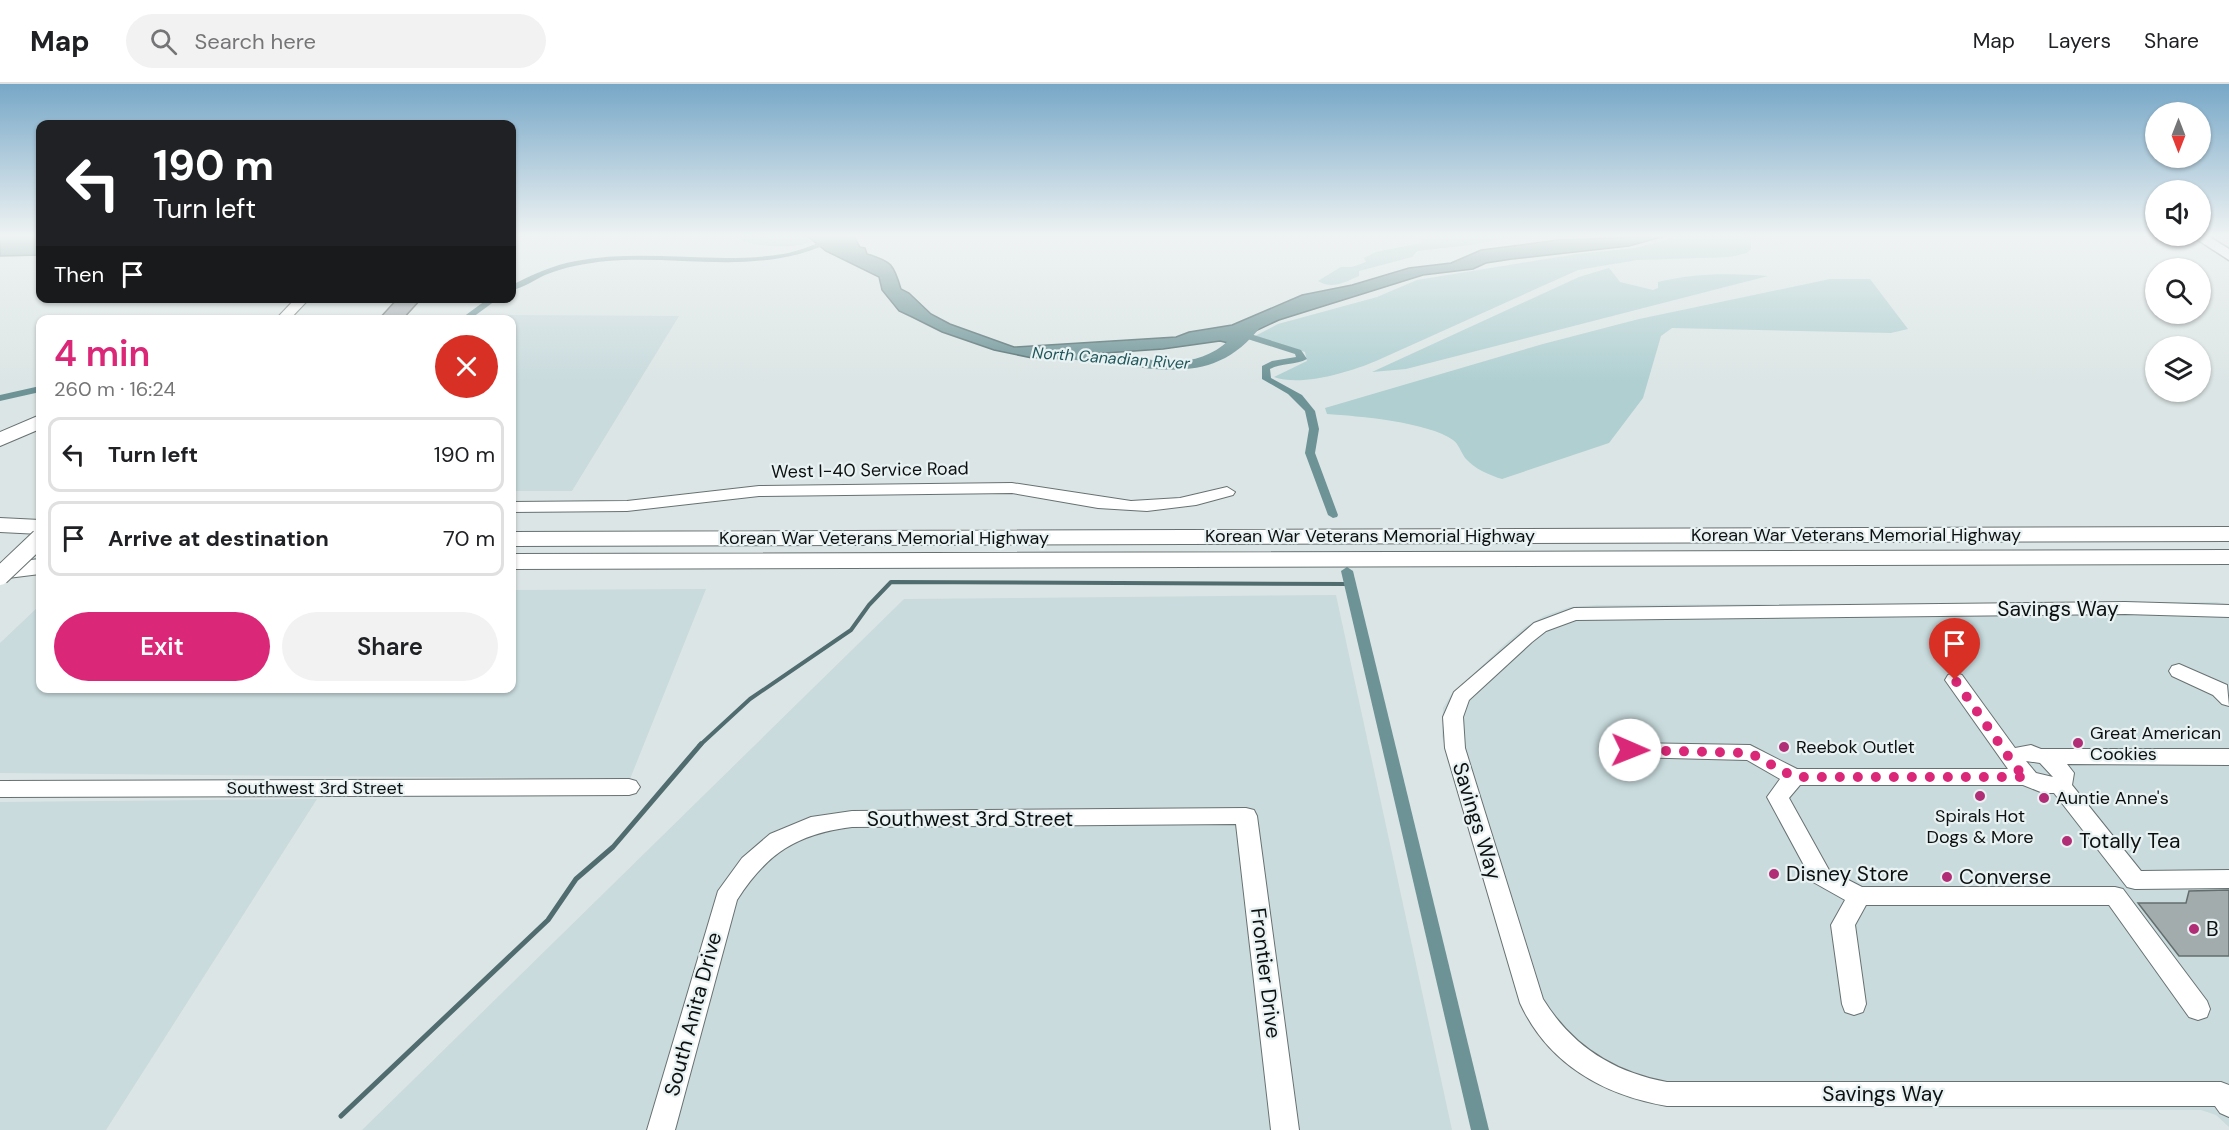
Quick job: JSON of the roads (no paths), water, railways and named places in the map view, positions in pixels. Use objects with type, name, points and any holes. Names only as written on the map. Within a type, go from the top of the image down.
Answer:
[{"type":"highway","points":[[0,434],[36,418]]},
{"type":"highway","points":[[0,440],[36,423]]},
{"type":"highway","points":[[2100,534],[2229,523]]},
{"type":"highway","points":[[0,525],[36,527]]},
{"type":"highway","name":"Korean War Veterans Memorial Highway","points":[[516,539],[2229,534]]},
{"type":"highway","points":[[0,540],[36,538]]},
{"type":"highway","points":[[2112,557],[2229,565]]},
{"type":"highway","name":"Korean War Veterans Memorial Highway","points":[[516,562],[2229,557]]},
{"type":"highway","points":[[0,564],[36,565]]},
{"type":"highway","points":[[0,571],[36,566]]},
{"type":"street","points":[[286,315],[299,303]]},
{"type":"street","name":"West I-40 Service Road","points":[[516,507],[627,506],[759,491],[1012,488],[1052,492],[1099,503],[1168,505],[1202,501],[1227,492]]},
{"type":"street","points":[[0,576],[36,542]]},
{"type":"street","name":"Savings Way","points":[[2229,611],[2125,608],[1574,614],[1540,627],[1471,687],[1456,707],[1452,727],[1455,748],[1532,1003],[1553,1036],[1564,1048],[1581,1062],[1621,1083],[1667,1094],[2222,1094],[2229,1104]]},
{"type":"street","points":[[2179,671],[2220,690],[2229,699]]},
{"type":"street","points":[[1955,680],[2021,770],[2045,785],[2063,782],[2064,773],[2055,763],[2042,756]]},
{"type":"street","points":[[1630,750],[1750,753],[1794,777],[2021,770]]},
{"type":"street","points":[[2021,770],[2018,755],[2024,754],[2229,757]]},
{"type":"street","points":[[1794,777],[1778,797],[1821,876],[1859,896],[2115,896],[2135,880],[2229,879]]},
{"type":"street","points":[[2059,784],[2135,880]]},
{"type":"street","name":"Southwest 3rd Street","points":[[0,789],[629,787]]},
{"type":"street","name":"Southwest 3rd Street","points":[[726,898],[747,864],[760,852],[800,829],[832,821],[1246,816]]},
{"type":"street","name":"Frontier Drive","points":[[1246,816],[1285,1130]]},
{"type":"street","points":[[1854,1004],[1843,925],[1859,896]]},
{"type":"street","points":[[2115,896],[2198,1009]]},
{"type":"street","name":"South Anita Drive","points":[[661,1130],[726,898]]},
{"type":"waterway","points":[[470,315],[488,303]]},
{"type":"waterway","name":"North Canadian River","points":[[1039,354],[1095,357],[1152,365],[1193,365],[1222,354],[1254,325]]},
{"type":"waterway","points":[[1241,334],[1298,352],[1302,359],[1275,363],[1265,368],[1267,379],[1299,397],[1310,411],[1314,429],[1310,453],[1333,515]]},
{"type":"waterway","points":[[0,398],[36,390]]},
{"type":"waterway","points":[[1347,571],[1480,1130]]},
{"type":"waterway","points":[[700,745],[750,699],[851,630],[869,605],[891,582],[1350,584]]},
{"type":"waterway","points":[[341,1116],[548,920],[576,879],[613,847],[700,745]]},
{"type":"place","name":"Great American Cookies","points":[[2078,743]]},
{"type":"place","name":"Reebok Outlet","points":[[1784,747]]},
{"type":"place","name":"Spirals Hot Dogs & More","points":[[1980,796]]},
{"type":"place","name":"Auntie Anne's","points":[[2044,798]]},
{"type":"place","name":"Totally Tea","points":[[2067,841]]},
{"type":"place","name":"Disney Store","points":[[1774,874]]},
{"type":"place","name":"Converse","points":[[1947,877]]},
{"type":"place","name":"B","points":[[2194,929]]}]
